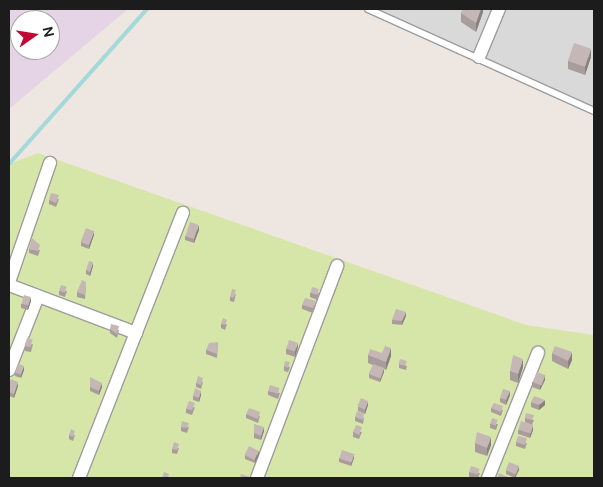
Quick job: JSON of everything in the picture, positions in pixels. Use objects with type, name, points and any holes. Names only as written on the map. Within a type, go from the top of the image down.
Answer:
[{"type":"street","points":[[479,57],[499,9]]},
{"type":"street","points":[[50,163],[9,284],[136,333]]},
{"type":"street","points":[[79,478],[183,213]]},
{"type":"street","points":[[257,478],[337,266]]},
{"type":"street","points":[[9,370],[38,296]]},
{"type":"street","points":[[488,478],[538,352]]},
{"type":"lane","points":[[368,9],[479,57],[594,111]]},
{"type":"shaded area","points":[[9,9],[128,9],[9,109]]},
{"type":"shaded area","points":[[377,9],[594,9],[594,111]]},
{"type":"green space","points":[[38,153],[526,325],[594,335],[594,478],[9,478],[9,164]]},
{"type":"building","points":[[463,9],[481,9],[476,23],[461,13]]},
{"type":"building","points":[[574,43],[591,49],[585,67],[568,61]]},
{"type":"building","points":[[51,193],[59,195],[56,203],[49,200]]},
{"type":"building","points":[[190,222],[199,225],[194,239],[185,236]]},
{"type":"building","points":[[86,228],[94,231],[89,245],[81,242]]},
{"type":"building","points":[[32,238],[40,245],[38,251],[29,249]]},
{"type":"building","points":[[89,261],[93,262],[90,272],[86,270]]},
{"type":"building","points":[[82,280],[86,282],[85,295],[77,292]]},
{"type":"building","points":[[61,285],[67,287],[65,293],[59,291]]},
{"type":"building","points":[[312,287],[319,289],[317,295],[310,293]]},
{"type":"building","points":[[232,289],[236,290],[234,298],[230,297]]},
{"type":"building","points":[[24,295],[31,297],[28,306],[22,304]]},
{"type":"building","points":[[305,298],[316,301],[313,308],[302,305]]},
{"type":"building","points":[[396,309],[406,312],[402,321],[392,320]]},
{"type":"building","points":[[223,318],[227,320],[225,325],[221,324]]},
{"type":"building","points":[[111,324],[119,326],[117,334],[110,329]]},
{"type":"building","points":[[27,338],[33,340],[30,347],[25,346]]},
{"type":"building","points":[[289,340],[298,343],[295,351],[286,349]]},
{"type":"building","points":[[218,342],[217,354],[206,350],[209,343]]},
{"type":"building","points":[[385,346],[391,348],[386,362],[368,355],[370,349],[382,353]]},
{"type":"building","points":[[555,346],[572,352],[568,361],[552,353]]},
{"type":"building","points":[[513,355],[523,359],[518,374],[510,371]]},
{"type":"building","points":[[400,359],[407,361],[405,366],[399,364]]},
{"type":"building","points":[[285,361],[290,362],[288,368],[284,366]]},
{"type":"building","points":[[18,364],[24,366],[21,374],[15,373]]},
{"type":"building","points":[[373,364],[384,368],[381,378],[369,374]]},
{"type":"building","points":[[537,372],[545,375],[541,385],[533,382]]},
{"type":"building","points":[[198,376],[203,378],[201,385],[196,383]]},
{"type":"building","points":[[90,377],[102,383],[99,391],[90,387]]},
{"type":"building","points":[[11,379],[18,382],[14,394],[9,392]]},
{"type":"building","points":[[270,385],[280,388],[278,394],[268,391]]},
{"type":"building","points":[[195,388],[201,391],[199,398],[193,396]]},
{"type":"building","points":[[503,389],[510,391],[506,400],[500,398]]},
{"type":"building","points":[[534,396],[545,400],[539,405],[531,402]]},
{"type":"building","points":[[361,398],[368,401],[365,409],[357,406]]},
{"type":"building","points":[[189,401],[195,403],[192,410],[186,409]]},
{"type":"building","points":[[494,403],[503,406],[501,412],[491,408]]},
{"type":"building","points":[[249,408],[260,412],[258,419],[246,414]]},
{"type":"building","points":[[357,411],[364,414],[363,420],[355,417]]},
{"type":"building","points":[[526,413],[534,415],[532,420],[525,418]]},
{"type":"building","points":[[492,418],[498,420],[496,426],[490,424]]},
{"type":"building","points":[[182,421],[189,423],[187,428],[181,427]]},
{"type":"building","points":[[521,421],[533,425],[531,434],[518,430]]},
{"type":"building","points":[[254,424],[264,427],[261,436],[254,433]]},
{"type":"building","points":[[356,425],[362,427],[359,435],[353,432]]},
{"type":"building","points":[[71,429],[75,431],[73,437],[69,435]]},
{"type":"building","points":[[477,432],[491,437],[487,448],[475,443]]},
{"type":"building","points":[[518,436],[527,438],[525,445],[516,442]]},
{"type":"building","points":[[174,442],[179,444],[177,450],[172,449]]},
{"type":"building","points":[[249,446],[259,451],[254,460],[244,455]]},
{"type":"building","points":[[342,450],[354,454],[352,463],[339,459]]},
{"type":"building","points":[[509,462],[519,466],[516,474],[506,470]]},
{"type":"building","points":[[471,466],[480,469],[478,474],[469,472]]},
{"type":"building","points":[[164,472],[169,474],[168,478],[162,478]]},
{"type":"building","points":[[499,473],[510,478],[497,478]]},
{"type":"building","points":[[241,474],[250,477],[240,478]]},
{"type":"waterway","points":[[9,164],[147,9]]}]
